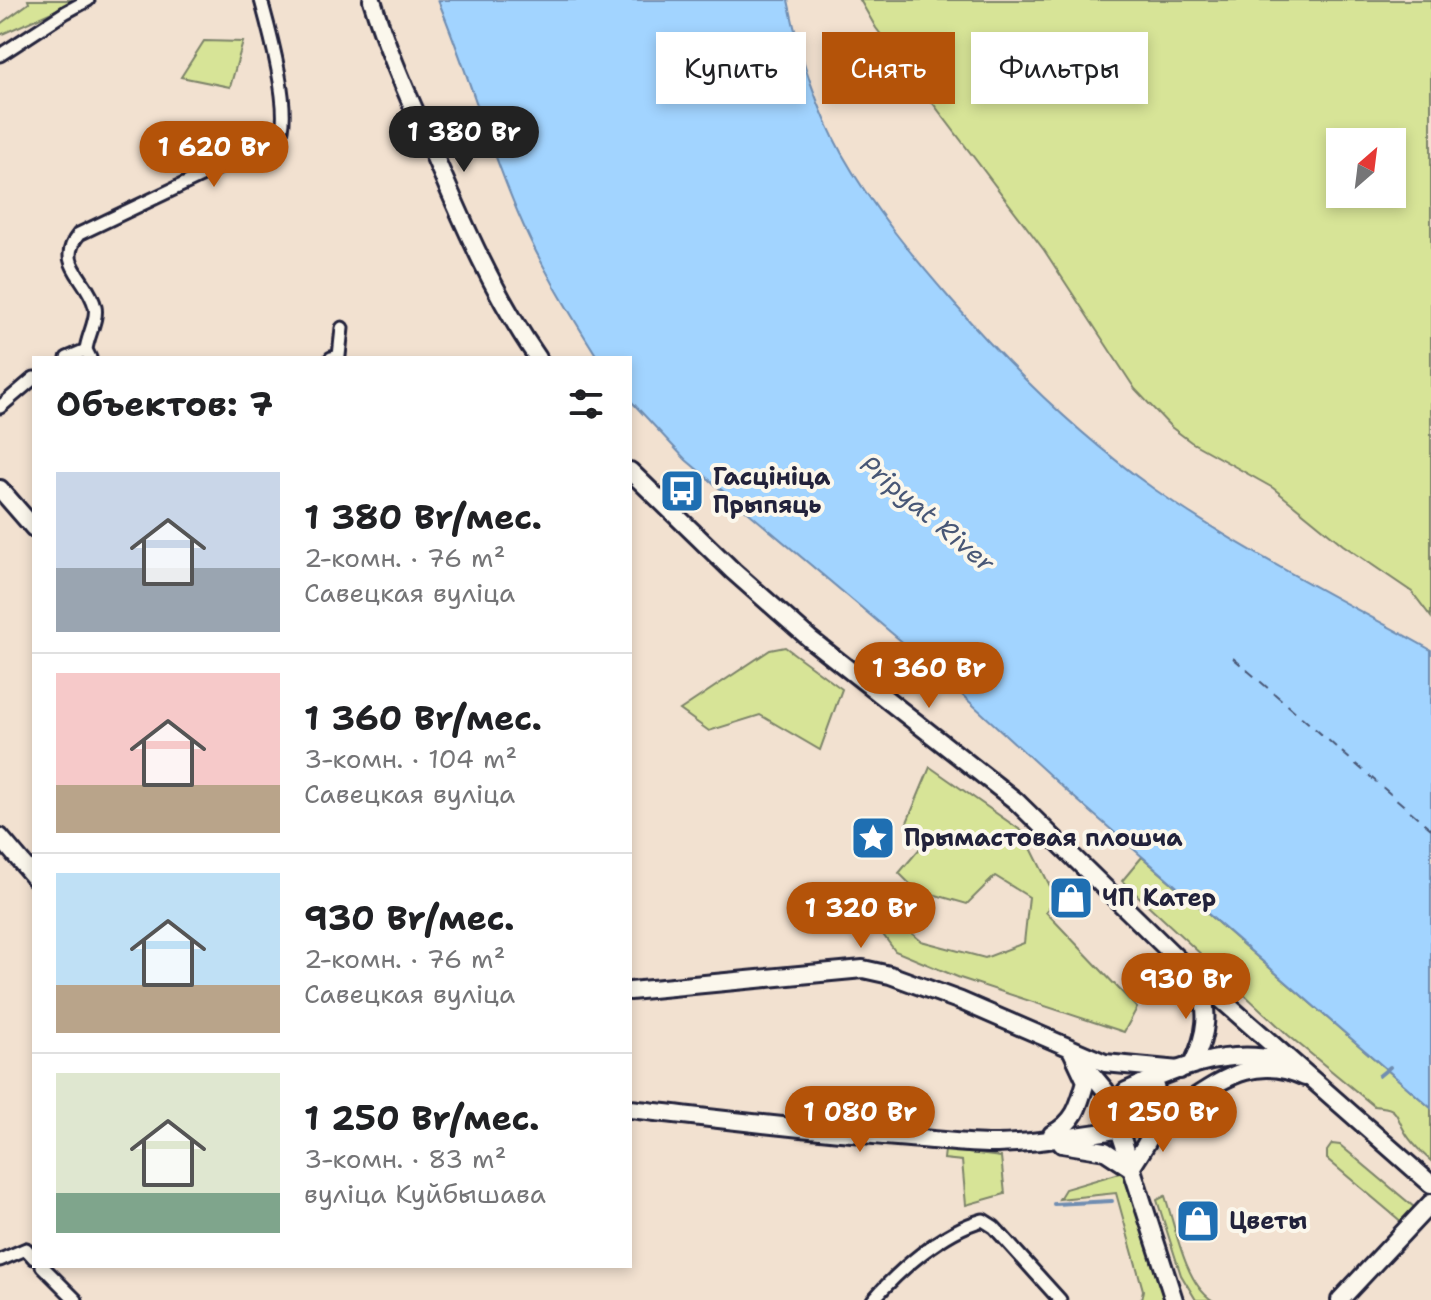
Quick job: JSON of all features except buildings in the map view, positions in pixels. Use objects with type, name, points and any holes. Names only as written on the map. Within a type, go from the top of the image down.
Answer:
[{"type":"main road","points":[[372,0],[384,40],[472,243],[515,326],[537,356]]},
{"type":"main road","points":[[632,473],[733,571],[810,639],[1016,801],[1198,979],[1431,1184]]},
{"type":"main road","points":[[0,489],[32,526]]},
{"type":"main road","points":[[0,837],[32,875]]},
{"type":"main road","points":[[632,991],[863,969],[890,975],[961,1001],[1105,1063],[1186,1066]]},
{"type":"main road","points":[[1186,1066],[1201,1046],[1207,1016],[1206,1000],[1198,979]]},
{"type":"main road","points":[[1229,1075],[1246,1046],[1243,1019]]},
{"type":"main road","points":[[1071,1049],[1105,1090],[1116,1110],[1119,1129],[1174,1300]]},
{"type":"main road","points":[[1039,1141],[1068,1126],[1080,1102],[1086,1081],[1071,1049]]},
{"type":"main road","points":[[1116,1110],[1126,1091],[1141,1084],[1186,1066],[1242,1056],[1289,1062],[1317,1082]]},
{"type":"main road","points":[[632,1109],[832,1132],[988,1144],[1039,1141],[1119,1129],[1158,1119],[1229,1075],[1250,1068],[1271,1067],[1294,1071],[1317,1082]]},
{"type":"main road","points":[[1131,1168],[1158,1119],[1160,1100],[1155,1087],[1141,1084]]},
{"type":"main road","points":[[1039,1141],[1105,1151],[1131,1168]]},
{"type":"main road","points":[[1340,1300],[1431,1203]]},
{"type":"street","points":[[0,55],[88,0]]},
{"type":"street","points":[[88,354],[96,311],[90,292],[68,259],[69,246],[79,234],[279,139],[283,132],[285,110],[261,0]]},
{"type":"street","points":[[339,356],[342,328]]},
{"type":"street","points":[[0,407],[32,380]]},
{"type":"street","points":[[873,1300],[940,1239],[968,1224],[983,1220],[1000,1232],[1060,1300]]},
{"type":"street","points":[[0,1260],[26,1249],[32,1256]]},
{"type":"street","points":[[44,1268],[76,1300]]},
{"type":"green space","points":[[28,0],[79,0],[0,35],[0,24],[29,3]]},
{"type":"green space","points":[[860,0],[1431,0],[1431,617],[1412,592],[1343,545],[1273,488],[1191,442],[1171,427],[1135,389],[1044,250],[934,104],[955,104],[955,32],[879,32]]},
{"type":"green space","points":[[204,41],[243,42],[230,87],[181,77]]},
{"type":"green space","points":[[785,647],[842,689],[820,750],[760,715],[709,731],[680,710],[770,650]]},
{"type":"green space","points":[[930,767],[1023,832],[1055,896],[1046,912],[1137,1008],[1124,1032],[960,978],[895,951],[862,906],[875,903],[921,941],[985,958],[1024,943],[1029,897],[995,876],[967,904],[915,889],[899,873],[922,846],[905,827]]},
{"type":"green space","points":[[1142,857],[1431,1108],[1431,1161],[1410,1140],[1392,1110],[1374,1106],[1288,1035],[1122,881]]},
{"type":"green space","points":[[1332,1144],[1340,1145],[1415,1208],[1403,1223],[1327,1159],[1327,1151]]},
{"type":"green space","points":[[945,1150],[1001,1157],[1005,1194],[966,1205],[962,1161],[944,1159]]},
{"type":"green space","points":[[1123,1172],[1164,1300],[1141,1300],[1143,1290],[1116,1193],[1059,1199],[1065,1189]]},
{"type":"green space","points":[[1165,1196],[1188,1268],[1212,1300],[1196,1300],[1181,1275],[1157,1200]]},
{"type":"water","name":"Pripyat River","points":[[438,0],[788,0],[795,32],[656,32],[656,104],[806,104],[806,69],[816,99],[842,154],[879,211],[973,325],[1072,424],[1126,468],[1187,511],[1255,553],[1431,650],[1431,1108],[1068,792],[926,662],[686,460],[632,402],[632,356],[597,356],[526,232]]},
{"type":"waterway","points":[[1379,1076],[1390,1067]]},
{"type":"waterway","points":[[1054,1204],[1112,1201]]},
{"type":"ferry route","points":[[1233,658],[1431,829]]},
{"type":"place","name":"Гасцініца Прыпяць","points":[[682,491]]},
{"type":"place","name":"Прымастовая плошча","points":[[873,838]]},
{"type":"place","name":"ЧП Катер","points":[[1071,898]]},
{"type":"place","name":"Цветы","points":[[1198,1221]]}]
